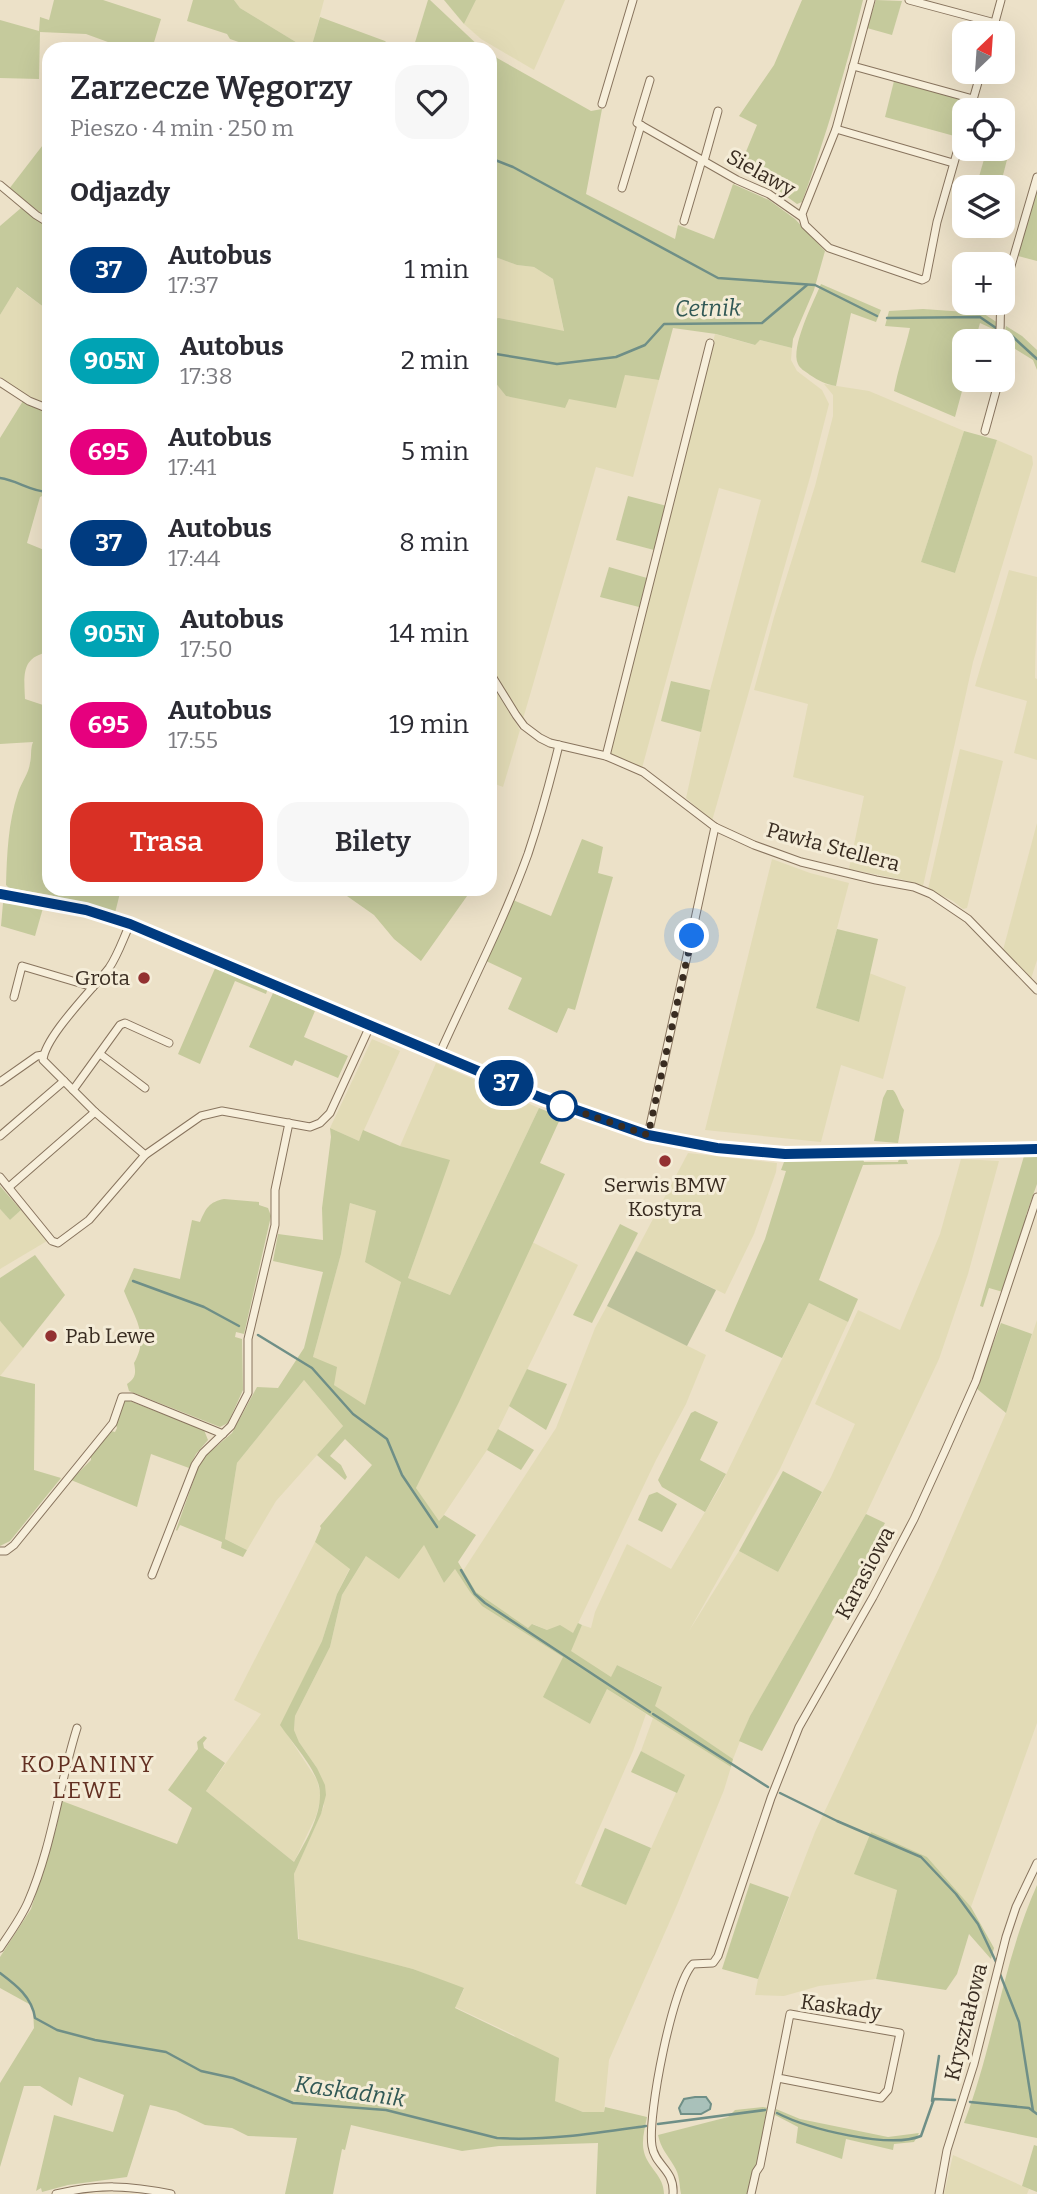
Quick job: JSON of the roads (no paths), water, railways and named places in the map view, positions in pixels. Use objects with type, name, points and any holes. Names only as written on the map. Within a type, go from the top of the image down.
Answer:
[{"type":"street","points":[[602,104],[633,0]]},
{"type":"street","points":[[802,217],[836,129],[871,0]]},
{"type":"street","points":[[909,0],[988,21]]},
{"type":"street","points":[[996,21],[1001,0]]},
{"type":"street","points":[[853,66],[969,98]]},
{"type":"street","points":[[622,188],[641,125],[637,123],[650,80]]},
{"type":"street","name":"Sielawy","points":[[684,221],[718,111]]},
{"type":"street","name":"Sielawy","points":[[641,125],[703,161],[769,194],[802,217],[805,225],[829,248],[922,280],[928,275],[937,222],[953,163]]},
{"type":"street","points":[[836,129],[953,163]]},
{"type":"street","points":[[1015,252],[1037,177]]},
{"type":"street","points":[[0,185],[42,219]]},
{"type":"street","points":[[606,756],[710,343]]},
{"type":"street","points":[[0,382],[42,406]]},
{"type":"street","points":[[985,431],[996,392]]},
{"type":"street","name":"Pawła Stellera","points":[[497,684],[524,726],[540,738],[606,756],[643,772],[715,827],[794,859],[864,878],[914,887],[931,894],[968,919],[1037,990]]},
{"type":"street","points":[[439,1055],[527,856],[559,745]]},
{"type":"street","points":[[648,1135],[715,827]]},
{"type":"street","points":[[0,894],[86,910],[130,924],[439,1055],[587,1115],[648,1135],[717,1148],[785,1154],[1037,1149]]},
{"type":"street","points":[[0,1082],[37,1056],[43,1055],[80,1001],[112,963],[130,924]]},
{"type":"street","points":[[13,998],[22,966],[93,986]]},
{"type":"street","points":[[73,1090],[120,1025],[125,1023],[169,1043]]},
{"type":"street","points":[[0,1177],[52,1241],[58,1243],[89,1220],[145,1155],[192,1121],[209,1113],[240,1113],[310,1126],[320,1123],[327,1118],[370,1026]]},
{"type":"street","points":[[100,1054],[145,1087]]},
{"type":"street","points":[[43,1055],[45,1063],[95,1112],[145,1155]]},
{"type":"street","points":[[0,1136],[64,1081]]},
{"type":"street","points":[[9,1187],[95,1112]]},
{"type":"street","points":[[152,1575],[195,1465],[231,1426],[248,1393],[248,1339],[275,1225],[275,1190],[289,1123]]},
{"type":"street","name":"Karasiowa","points":[[673,2194],[670,2175],[657,2158],[651,2134],[664,2040],[688,1969],[696,1963],[710,1964],[716,1961],[771,1798],[799,1727],[914,1519],[971,1391],[1037,1197]]},
{"type":"street","points":[[0,1551],[6,1551],[14,1545],[99,1442],[113,1423],[122,1397],[132,1397],[223,1434]]},
{"type":"street","points":[[0,1948],[29,1899],[51,1831],[63,1774],[77,1728]]},
{"type":"street","name":"Kryształowa","points":[[939,2194],[947,2150],[974,2064],[1012,1918],[1037,1863]]},
{"type":"street","name":"Kaskady","points":[[751,2194],[760,2166],[790,2014],[900,2033],[888,2090],[881,2098],[778,2078]]},
{"type":"street","points":[[56,2194],[121,2185],[171,2194]]},
{"type":"water","points":[[706,2097],[711,2104],[710,2109],[701,2114],[681,2114],[679,2108],[684,2099]]},
{"type":"waterway","points":[[497,161],[718,278],[815,285],[877,316]]},
{"type":"waterway","name":"Cetnik","points":[[497,354],[557,364],[616,357],[645,345],[664,324],[762,323],[807,285]]},
{"type":"waterway","name":"Cetnik","points":[[887,318],[980,317],[996,328]]},
{"type":"waterway","name":"Cetnik","points":[[1015,339],[1037,359]]},
{"type":"waterway","name":"Cetnik","points":[[0,478],[42,491]]},
{"type":"waterway","points":[[133,1281],[204,1307],[239,1326]]},
{"type":"waterway","points":[[258,1335],[312,1368],[353,1414],[387,1439],[402,1475],[437,1527]]},
{"type":"waterway","points":[[461,1570],[475,1594],[485,1603],[650,1712]]},
{"type":"waterway","points":[[653,1714],[768,1787]]},
{"type":"waterway","points":[[780,1793],[921,1857],[956,1894],[978,1924],[997,1964]]},
{"type":"waterway","name":"Kaskadnik","points":[[0,1973],[27,1998],[35,2018],[57,2030],[95,2040],[166,2052],[201,2071],[233,2078],[293,2103],[386,2110],[497,2138],[591,2134],[646,2126]]},
{"type":"waterway","points":[[1000,1974],[1019,2022],[1033,2111]]},
{"type":"waterway","points":[[932,2101],[939,2056]]},
{"type":"waterway","name":"Kaskadnik","points":[[777,2113],[828,2131],[870,2139],[907,2139],[921,2136],[934,2099],[955,2100]]},
{"type":"waterway","name":"Kaskadnik","points":[[970,2102],[1029,2108],[1037,2114]]},
{"type":"waterway","name":"Kaskadnik","points":[[658,2124],[765,2110]]},
{"type":"place","name":"Grota","points":[[144,978]]},
{"type":"place","name":"Serwis BMW Kostyra","points":[[665,1161]]},
{"type":"place","name":"Pab Lewe","points":[[51,1336]]},
{"type":"district","name":"KOPANINY LEWE","points":[[88,1777]]}]
